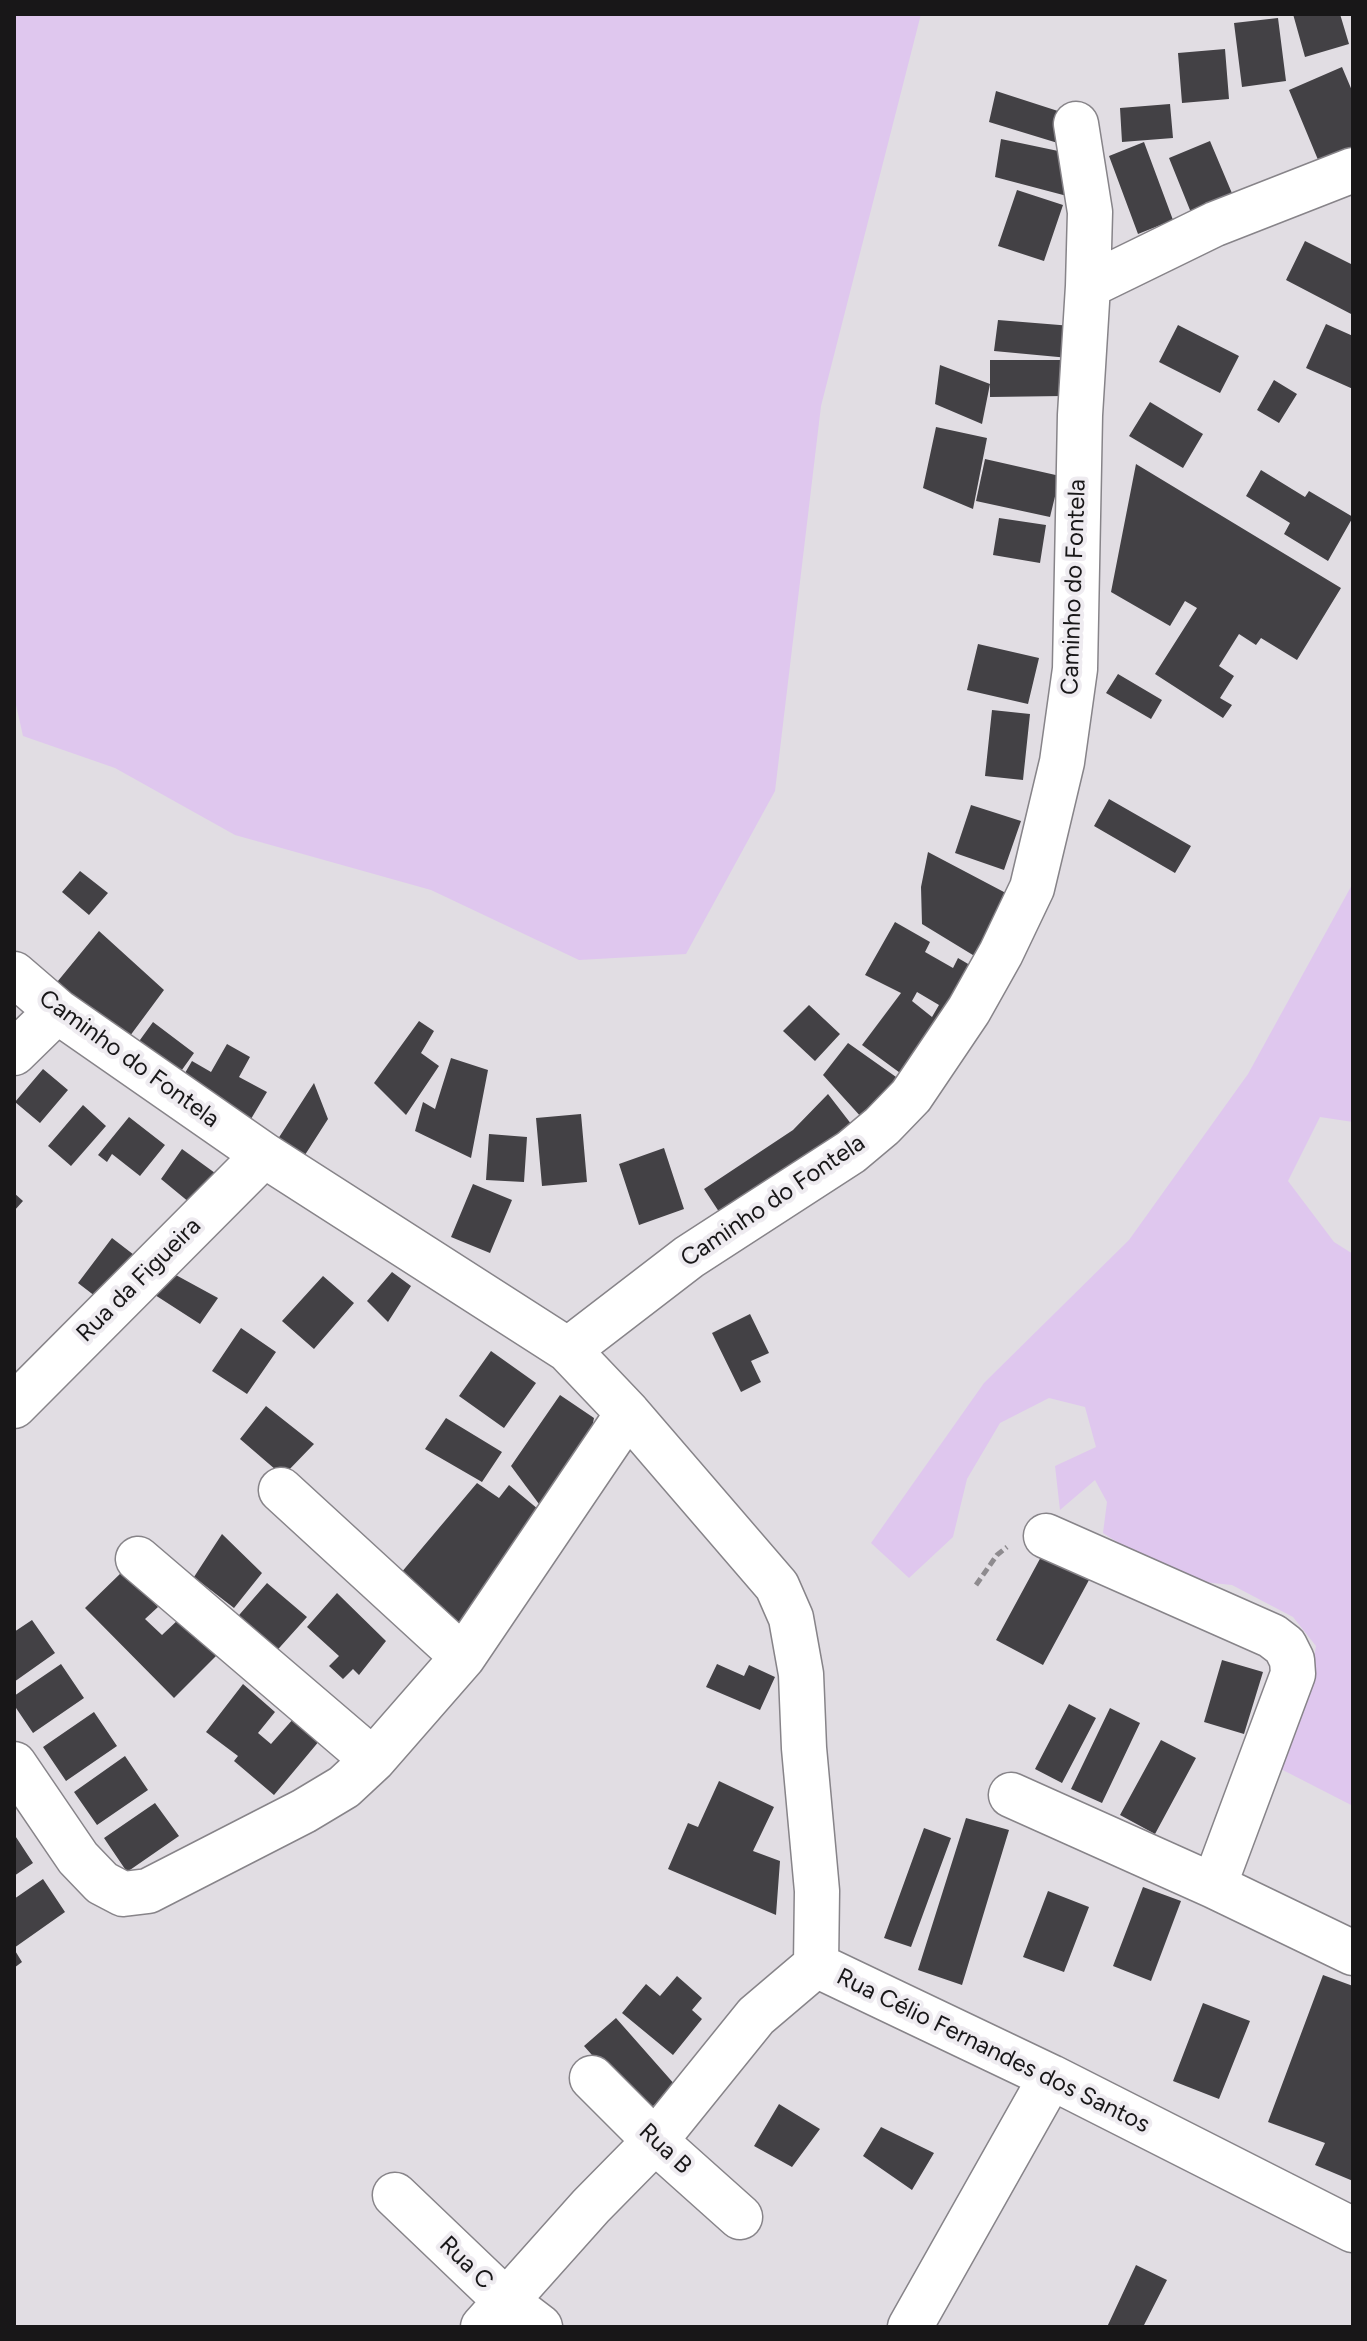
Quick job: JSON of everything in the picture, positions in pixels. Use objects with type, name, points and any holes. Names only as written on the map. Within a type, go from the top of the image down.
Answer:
[{"type":"street","name":"Caminho do Fontela","points":[[568,1350],[689,1257],[851,1152],[882,1126],[911,1096],[969,1010],[1032,888],[1062,762],[1075,669],[1080,415],[1090,212],[1076,124]]},
{"type":"street","points":[[1088,286],[1215,224],[1353,170]]},
{"type":"street","name":"Caminho do Fontela","points":[[14,974],[57,1011],[264,1155],[568,1350],[628,1413],[777,1586],[791,1618],[801,1674],[804,1748],[817,1891],[816,1965]]},
{"type":"street","points":[[14,1053],[57,1011]]},
{"type":"street","name":"Rua da Figueira","points":[[14,1406],[264,1155]]},
{"type":"street","points":[[14,1764],[78,1858],[102,1883],[123,1894],[148,1891],[304,1811],[344,1787],[373,1760],[463,1657],[628,1413]]},
{"type":"street","points":[[281,1490],[463,1657]]},
{"type":"street","points":[[1046,1536],[1272,1636],[1285,1646],[1292,1660],[1293,1674],[1214,1886]]},
{"type":"street","points":[[138,1559],[373,1760]]},
{"type":"street","points":[[1011,1795],[1214,1886],[1353,1953]]},
{"type":"street","name":"Rua Célio Fernandes dos Santos","points":[[510,2318],[591,2206],[655,2141],[756,2016],[816,1965],[1051,2077],[1353,2230]]},
{"type":"street","points":[[910,2327],[1051,2077]]},
{"type":"street","name":"Rua B","points":[[592,2078],[655,2141],[740,2217]]},
{"type":"street","name":"Rua C","points":[[395,2195],[510,2318]]},
{"type":"shaded area","points":[[14,14],[921,14],[821,406],[775,791],[686,954],[579,960],[431,890],[235,835],[115,768],[23,736],[14,696]]},
{"type":"shaded area","points":[[1353,883],[1353,1122],[1320,1117],[1288,1181],[1334,1242],[1353,1254],[1353,1806],[1275,1766],[1307,1697],[1316,1646],[1293,1617],[1232,1585],[1175,1579],[1103,1533],[1107,1502],[1095,1480],[1060,1510],[1055,1466],[1096,1447],[1085,1407],[1049,1398],[1000,1423],[967,1479],[953,1537],[909,1578],[871,1543],[984,1383],[1129,1240],[1248,1074]]},
{"type":"building","points":[[1293,14],[1340,14],[1349,44],[1305,57]]},
{"type":"building","points":[[1278,18],[1286,81],[1242,87],[1234,23]]},
{"type":"building","points":[[1225,49],[1229,99],[1182,103],[1178,53]]},
{"type":"building","points":[[1342,67],[1353,93],[1353,154],[1321,167],[1289,90]]},
{"type":"building","points":[[996,91],[1061,112],[1061,144],[989,122]]},
{"type":"building","points":[[1170,104],[1173,138],[1122,142],[1120,108]]},
{"type":"building","points":[[1001,139],[1063,152],[1067,196],[995,177]]},
{"type":"building","points":[[1210,141],[1234,198],[1192,215],[1169,158]]},
{"type":"building","points":[[1144,142],[1173,220],[1138,234],[1109,156]]},
{"type":"building","points":[[1017,190],[1063,205],[1044,261],[998,246]]},
{"type":"building","points":[[1305,241],[1353,265],[1353,315],[1286,280]]},
{"type":"building","points":[[998,320],[1072,326],[1069,358],[994,351]]},
{"type":"building","points":[[1326,324],[1353,336],[1353,389],[1306,368]]},
{"type":"building","points":[[1178,325],[1239,356],[1220,393],[1159,362]]},
{"type":"building","points":[[990,360],[1063,360],[1063,396],[990,397]]},
{"type":"building","points":[[940,365],[990,384],[982,424],[935,404]]},
{"type":"building","points":[[1274,380],[1297,394],[1279,423],[1257,410]]},
{"type":"building","points":[[1150,402],[1203,434],[1183,468],[1129,436]]},
{"type":"building","points":[[936,427],[987,438],[973,509],[923,488]]},
{"type":"building","points":[[985,459],[1060,476],[1050,517],[976,501]]},
{"type":"building","points":[[1136,464],[1341,588],[1297,660],[1261,638],[1256,645],[1239,634],[1219,666],[1234,676],[1220,698],[1232,705],[1223,718],[1155,674],[1197,608],[1185,601],[1170,626],[1111,592]]},
{"type":"building","points":[[1261,470],[1305,497],[1309,491],[1353,517],[1328,561],[1284,534],[1290,523],[1246,496]]},
{"type":"building","points":[[999,518],[1046,525],[1040,563],[993,555]]},
{"type":"building","points":[[978,644],[1039,658],[1028,704],[967,690]]},
{"type":"building","points":[[1118,674],[1162,700],[1151,719],[1106,693]]},
{"type":"building","points":[[992,710],[1030,714],[1023,780],[985,776]]},
{"type":"building","points":[[1109,799],[1191,846],[1175,873],[1094,826]]},
{"type":"building","points":[[971,805],[1021,821],[1004,870],[955,853]]},
{"type":"building","points":[[928,852],[1021,901],[986,963],[922,924],[921,887]]},
{"type":"building","points":[[80,871],[108,893],[89,915],[62,892]]},
{"type":"building","points":[[895,922],[930,942],[925,952],[953,968],[958,958],[980,971],[907,1078],[862,1045],[901,993],[865,975]],"holes":[[[917,992],[939,1005],[932,1017],[912,1001]]]},
{"type":"building","points":[[99,931],[164,990],[124,1044],[53,987]]},
{"type":"building","points":[[809,1005],[840,1034],[815,1061],[783,1031]]},
{"type":"building","points":[[419,1021],[434,1031],[421,1053],[439,1066],[406,1115],[374,1083]]},
{"type":"building","points":[[153,1022],[194,1053],[174,1081],[132,1051]]},
{"type":"building","points":[[848,1043],[906,1084],[872,1129],[823,1075]]},
{"type":"building","points":[[227,1044],[250,1057],[239,1077],[267,1092],[248,1124],[178,1085],[192,1061],[211,1072]]},
{"type":"building","points":[[451,1058],[488,1070],[471,1158],[415,1131],[423,1102],[435,1109]]},
{"type":"building","points":[[43,1069],[68,1090],[40,1123],[15,1102]]},
{"type":"building","points":[[314,1083],[328,1119],[303,1158],[276,1142]]},
{"type":"building","points":[[828,1094],[855,1129],[729,1227],[704,1189],[793,1130]]},
{"type":"building","points":[[83,1105],[106,1126],[71,1166],[48,1146]]},
{"type":"building","points":[[581,1114],[587,1182],[542,1186],[536,1118]]},
{"type":"building","points":[[129,1117],[165,1145],[140,1176],[112,1154],[107,1162],[98,1155]]},
{"type":"building","points":[[489,1134],[527,1137],[524,1182],[486,1180]]},
{"type":"building","points":[[664,1148],[684,1209],[639,1225],[619,1164]]},
{"type":"building","points":[[182,1149],[226,1181],[201,1212],[161,1179]]},
{"type":"building","points":[[473,1184],[512,1200],[490,1253],[451,1237]]},
{"type":"building","points":[[14,1193],[23,1201],[14,1211]]},
{"type":"building","points":[[112,1238],[138,1258],[104,1303],[78,1283]]},
{"type":"building","points":[[392,1272],[411,1286],[388,1322],[367,1301]]},
{"type":"building","points":[[174,1274],[218,1298],[200,1324],[155,1295]]},
{"type":"building","points":[[323,1276],[354,1303],[314,1349],[282,1321]]},
{"type":"building","points":[[750,1314],[769,1353],[751,1361],[761,1382],[741,1392],[712,1333]]},
{"type":"building","points":[[241,1328],[276,1352],[247,1394],[212,1371]]},
{"type":"building","points":[[491,1351],[536,1383],[504,1428],[459,1396]]},
{"type":"building","points":[[560,1395],[594,1418],[586,1457],[550,1519],[511,1466]]},
{"type":"building","points":[[266,1406],[314,1444],[283,1476],[240,1439]]},
{"type":"building","points":[[446,1418],[502,1452],[482,1482],[425,1449]]},
{"type":"building","points":[[477,1483],[499,1498],[509,1485],[550,1519],[459,1634],[395,1580]]},
{"type":"building","points":[[222,1534],[262,1573],[234,1608],[194,1577]]},
{"type":"building","points":[[1042,1555],[1089,1580],[1043,1665],[996,1640]]},
{"type":"building","points":[[123,1571],[158,1607],[145,1619],[162,1635],[180,1618],[217,1655],[174,1698],[85,1608]]},
{"type":"building","points":[[267,1583],[307,1617],[272,1656],[233,1622]]},
{"type":"building","points":[[337,1593],[386,1641],[359,1675],[353,1669],[343,1679],[329,1666],[339,1656],[307,1627]]},
{"type":"building","points":[[32,1620],[55,1653],[14,1682],[14,1632]]},
{"type":"building","points":[[1222,1660],[1263,1672],[1244,1734],[1204,1722]]},
{"type":"building","points":[[61,1664],[84,1698],[33,1733],[14,1705],[14,1696]]},
{"type":"building","points":[[717,1664],[744,1676],[749,1665],[775,1677],[760,1710],[706,1687]]},
{"type":"building","points":[[243,1684],[275,1712],[258,1733],[271,1744],[294,1718],[320,1740],[274,1795],[234,1761],[238,1756],[206,1732]]},
{"type":"building","points":[[1069,1704],[1096,1718],[1062,1783],[1035,1769]]},
{"type":"building","points":[[1110,1708],[1140,1723],[1102,1803],[1071,1789]]},
{"type":"building","points":[[94,1712],[117,1746],[66,1781],[43,1747]]},
{"type":"building","points":[[1161,1740],[1196,1758],[1155,1834],[1120,1815]]},
{"type":"building","points":[[125,1756],[148,1790],[97,1825],[74,1792]]},
{"type":"building","points":[[719,1781],[774,1807],[753,1851],[780,1861],[776,1915],[668,1869],[688,1823],[698,1827]]},
{"type":"building","points":[[155,1803],[179,1836],[127,1872],[104,1838]]},
{"type":"building","points":[[966,1818],[1009,1830],[962,1985],[918,1970]]},
{"type":"building","points":[[924,1828],[951,1838],[911,1947],[884,1938]]},
{"type":"building","points":[[14,1834],[33,1863],[14,1876]]},
{"type":"building","points":[[43,1879],[65,1912],[14,1948],[14,1899]]},
{"type":"building","points":[[1143,1887],[1181,1901],[1151,1981],[1113,1966]]},
{"type":"building","points":[[1048,1891],[1089,1907],[1064,1972],[1023,1957]]},
{"type":"building","points":[[14,1949],[22,1962],[14,1968]]},
{"type":"building","points":[[1323,1975],[1353,1986],[1353,2181],[1315,2165],[1325,2143],[1268,2122]]},
{"type":"building","points":[[677,1976],[702,1998],[692,2010],[702,2019],[673,2055],[622,2013],[646,1984],[660,1996]]},
{"type":"building","points":[[1203,2003],[1250,2021],[1219,2099],[1173,2081]]},
{"type":"building","points":[[616,2018],[676,2086],[644,2114],[584,2046]]},
{"type":"building","points":[[779,2104],[820,2129],[792,2167],[754,2146]]},
{"type":"building","points":[[881,2127],[934,2153],[912,2190],[863,2156]]},
{"type":"building","points":[[1136,2265],[1167,2280],[1143,2327],[1107,2327]]}]
